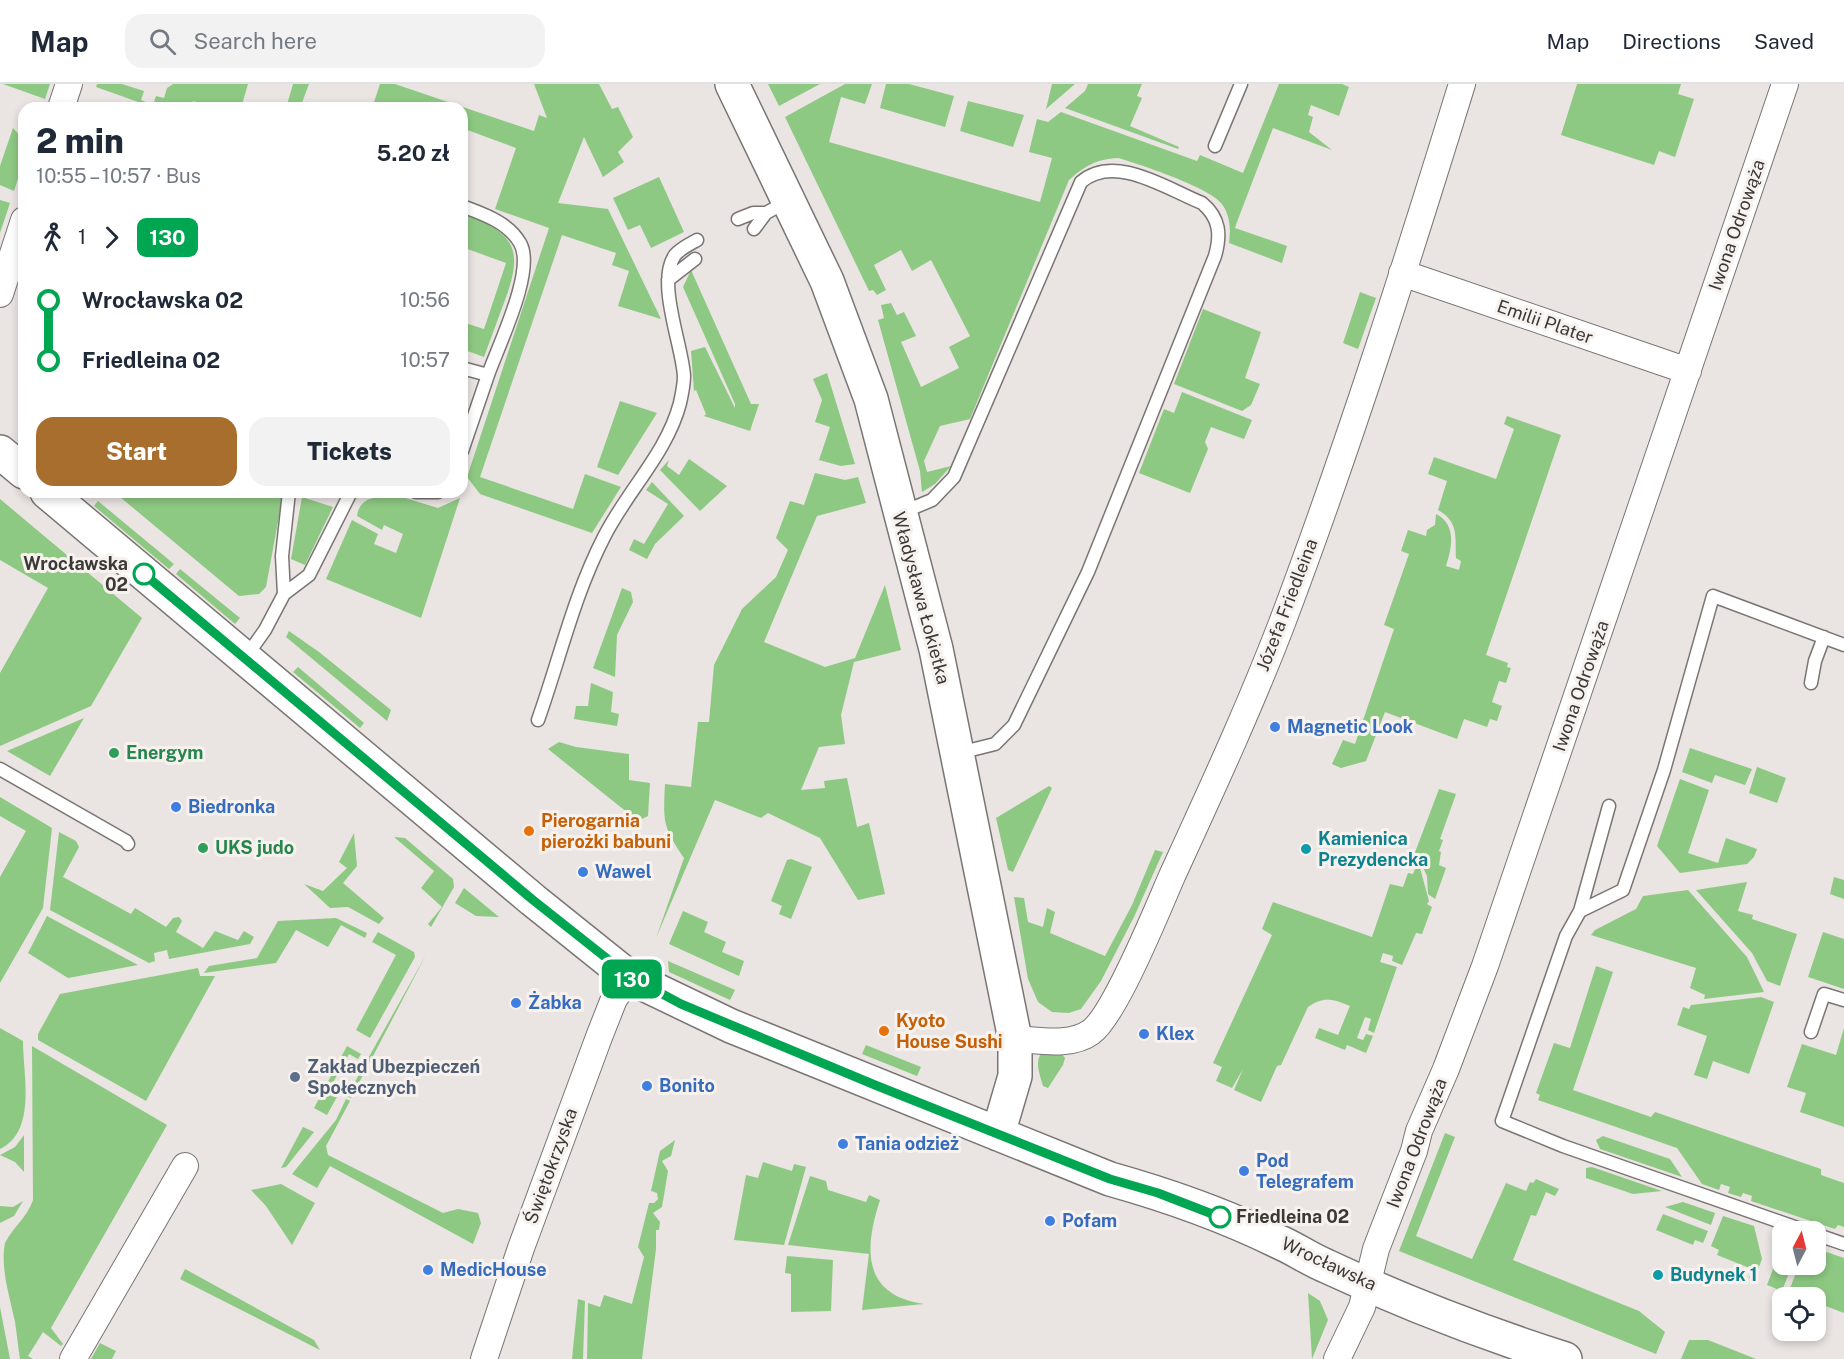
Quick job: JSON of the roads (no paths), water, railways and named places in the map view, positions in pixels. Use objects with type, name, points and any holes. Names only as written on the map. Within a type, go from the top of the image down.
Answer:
[{"type":"street","points":[[64,102],[69,84]]},
{"type":"street","name":"Władysława Łokietka","points":[[732,84],[777,206],[827,281],[871,399],[891,470],[899,513],[936,649],[959,753],[965,802],[1015,1040],[1015,1076],[998,1134]]},
{"type":"street","name":"Józefa Friedleina","points":[[1015,1040],[1067,1040],[1084,1036],[1098,1025],[1112,1004],[1159,907],[1281,625],[1354,420],[1462,84]]},
{"type":"street","name":"Iwona Odrowąża","points":[[1337,1359],[1362,1306],[1376,1249],[1414,1151],[1419,1131],[1446,1069],[1485,966],[1785,84]]},
{"type":"street","points":[[0,294],[18,238]]},
{"type":"street","name":"Emilii Plater","points":[[1402,273],[1688,371]]},
{"type":"street","points":[[0,452],[18,467]]},
{"type":"street","name":"Wrocławska","points":[[63,500],[244,658],[568,929],[629,976],[731,1026],[1110,1179],[1158,1193],[1277,1240],[1325,1266],[1503,1339],[1565,1359]]},
{"type":"street","name":"Świętokrzyska","points":[[484,1359],[524,1240],[599,1037],[614,999],[629,976]]},
{"type":"street","points":[[73,1359],[185,1166]]},
{"type":"lane","points":[[1215,146],[1241,84]]},
{"type":"lane","points":[[899,513],[932,500],[954,477],[1081,182],[1098,171],[1118,171],[1202,203],[1209,209],[1219,229],[1215,256],[1088,572],[1014,725],[995,744],[959,753]]},
{"type":"lane","points":[[738,219],[777,206]]},
{"type":"lane","points":[[754,229],[777,206]]},
{"type":"lane","points":[[468,209],[484,214],[504,226],[520,242],[524,252],[521,283],[468,433]]},
{"type":"lane","points":[[538,720],[555,673],[557,655],[587,571],[608,528],[663,444],[679,404],[684,376],[668,280],[675,255],[697,240]]},
{"type":"lane","points":[[668,280],[695,259]]},
{"type":"lane","points":[[468,370],[488,375]]},
{"type":"lane","points":[[284,594],[282,556],[288,498]]},
{"type":"lane","points":[[244,658],[265,630],[284,594],[309,575],[348,498]]},
{"type":"lane","points":[[1580,911],[1623,890],[1664,770],[1713,596],[1844,645]]},
{"type":"lane","points":[[1811,683],[1815,661],[1824,637]]},
{"type":"lane","points":[[0,769],[126,840],[128,844]]},
{"type":"lane","points":[[1609,806],[1580,911],[1566,936],[1502,1121],[1563,1146],[1778,1221]]},
{"type":"lane","points":[[1811,1032],[1824,994],[1844,1000]]},
{"type":"lane","points":[[1826,1238],[1844,1244]]},
{"type":"place","name":"Wrocławska 02","points":[[144,574]]},
{"type":"place","name":"Magnetic Look","points":[[1275,727]]},
{"type":"place","name":"Energym","points":[[114,753]]},
{"type":"place","name":"Biedronka","points":[[176,807]]},
{"type":"place","name":"Pierogarnia pierożki babuni","points":[[529,831]]},
{"type":"place","name":"UKS judo","points":[[203,848]]},
{"type":"place","name":"Kamienica Prezydencka","points":[[1306,849]]},
{"type":"place","name":"Wawel","points":[[583,872]]},
{"type":"place","name":"Żabka","points":[[516,1003]]},
{"type":"place","name":"Kyoto House Sushi","points":[[884,1031]]},
{"type":"place","name":"Klex","points":[[1144,1034]]},
{"type":"place","name":"Zakład Ubezpieczeń Społecznych","points":[[295,1077]]},
{"type":"place","name":"Bonito","points":[[647,1086]]},
{"type":"place","name":"Tania odzież","points":[[843,1144]]},
{"type":"place","name":"Pod Telegrafem","points":[[1244,1171]]},
{"type":"place","name":"Friedleina 02","points":[[1220,1217]]},
{"type":"place","name":"Pofam","points":[[1050,1221]]},
{"type":"place","name":"MedicHouse","points":[[428,1270]]},
{"type":"place","name":"Budynek 1","points":[[1658,1275]]}]
